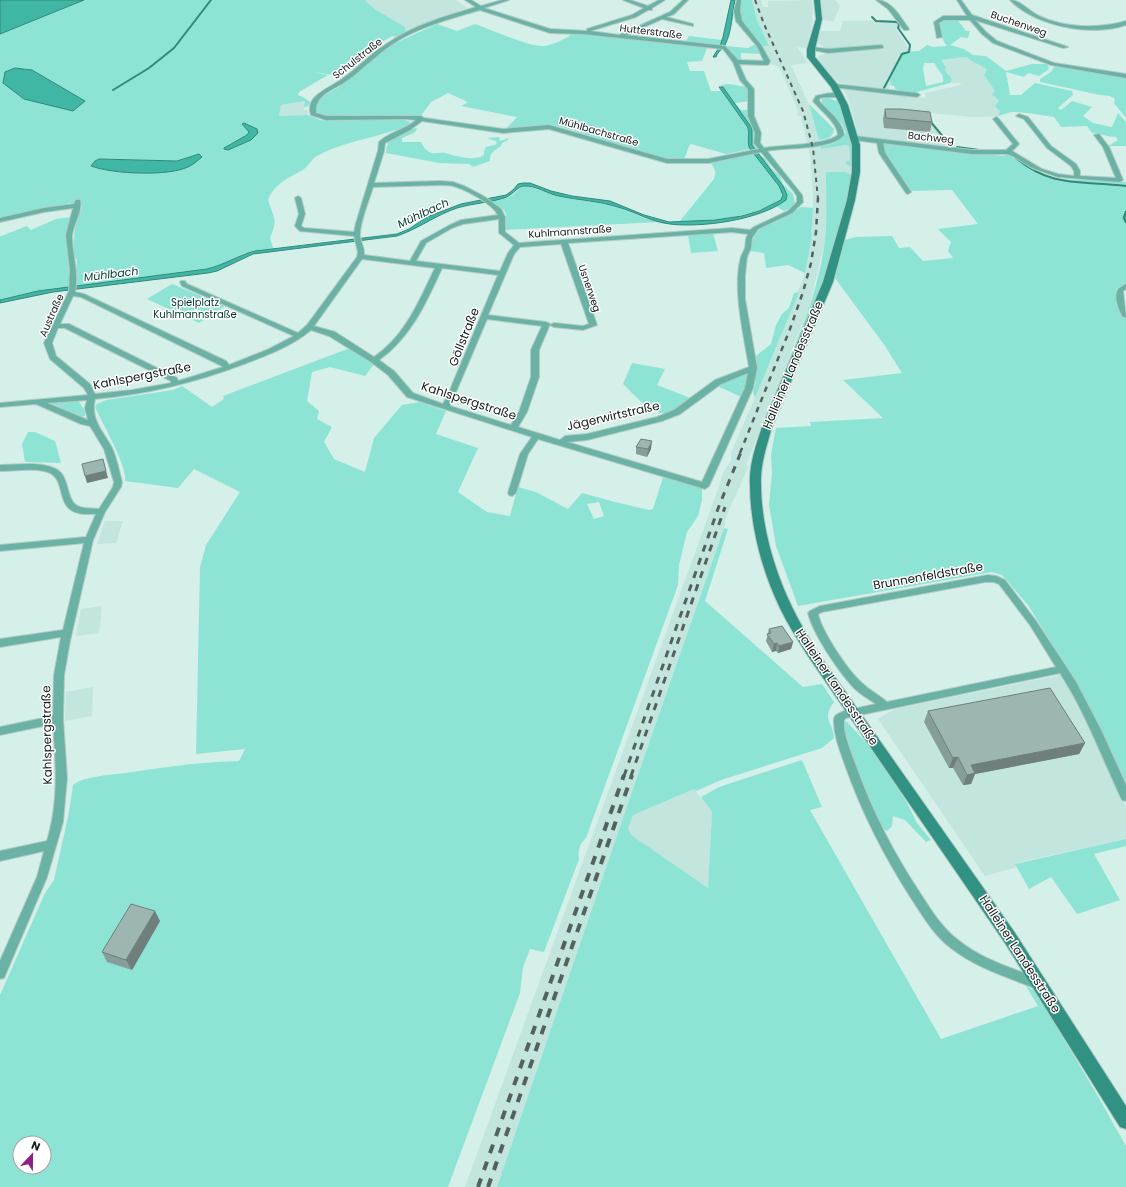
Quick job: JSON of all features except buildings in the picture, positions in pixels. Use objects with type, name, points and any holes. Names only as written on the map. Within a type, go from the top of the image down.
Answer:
[{"type":"main road","points":[[811,49],[818,24],[817,0]]},
{"type":"main road","name":"Halleiner Landesstraße","points":[[811,49],[813,61],[837,91],[854,138],[857,164],[854,185],[828,282],[767,427],[760,450],[755,483],[759,522],[769,566],[777,588],[812,653],[1010,938],[1126,1121]]},
{"type":"street","name":"Hutterstraße","points":[[467,0],[480,8],[542,30],[583,32],[717,47],[728,50],[736,62],[743,80],[752,89],[750,116],[758,133],[757,143],[759,150]]},
{"type":"street","name":"Schulstraße","points":[[421,118],[391,116],[326,118],[316,116],[313,114],[312,110],[316,98],[345,80],[386,46],[398,39],[420,28],[507,0]]},
{"type":"street","points":[[625,0],[650,9]]},
{"type":"street","points":[[583,32],[629,18],[650,9],[663,0]]},
{"type":"street","points":[[620,36],[675,11],[686,0]]},
{"type":"street","points":[[736,62],[767,63],[767,60],[759,46],[739,22],[737,11],[739,0]]},
{"type":"street","points":[[878,0],[882,1],[893,11],[906,29]]},
{"type":"street","points":[[959,0],[969,17],[995,42],[1053,64],[1126,76]]},
{"type":"street","points":[[1012,0],[1029,13],[1057,25],[1106,29],[1126,23]]},
{"type":"street","name":"Buchenweg","points":[[939,37],[936,23],[943,18],[969,17],[1064,47]]},
{"type":"street","points":[[662,18],[691,25]]},
{"type":"street","points":[[811,49],[828,51],[881,47]]},
{"type":"street","points":[[837,91],[917,95]]},
{"type":"street","name":"Mühlbachstraße","points":[[421,118],[503,131],[549,127],[673,161],[701,162],[759,150],[793,145],[826,143],[837,139],[841,135],[840,127],[816,101],[818,97],[837,91]]},
{"type":"street","points":[[1019,116],[1026,118],[1049,147],[1074,165],[1077,171],[1077,178]]},
{"type":"street","points":[[310,327],[360,257],[361,252],[358,237],[359,223],[381,151],[382,142],[388,137],[415,125],[421,118]]},
{"type":"street","points":[[996,119],[1016,144],[1013,148],[1006,152]]},
{"type":"street","name":"Bachweg","points":[[854,138],[972,152],[1006,152],[1017,155],[1027,163],[1045,172],[1065,178],[1120,180],[1106,147],[1096,135]]},
{"type":"street","points":[[880,142],[882,153],[908,192]]},
{"type":"street","points":[[753,368],[742,299],[744,257],[752,232],[790,212],[800,202],[800,196],[795,189],[759,150]]},
{"type":"street","points":[[370,185],[453,184],[462,186],[499,210],[502,217],[502,233],[518,245]]},
{"type":"street","points":[[298,198],[302,214],[298,226],[302,230],[358,237]]},
{"type":"street","name":"Austraße","points":[[0,220],[77,203],[69,236],[73,270],[72,290],[48,343],[53,357],[86,386],[91,392],[92,397]]},
{"type":"street","points":[[412,263],[423,242],[450,227],[461,222],[502,217]]},
{"type":"street","name":"Kuhlmannstraße","points":[[502,273],[511,253],[518,245],[732,230],[752,232]]},
{"type":"street","name":"Usnerweg","points":[[554,325],[583,328],[593,325],[564,242]]},
{"type":"street","points":[[360,257],[502,273]]},
{"type":"street","points":[[374,360],[406,332],[439,267]]},
{"type":"street","name":"Göllstraße","points":[[444,407],[448,404],[502,273]]},
{"type":"street","points":[[183,282],[184,285],[299,336]]},
{"type":"street","points":[[1126,286],[1120,290],[1119,298],[1126,315]]},
{"type":"street","points":[[72,290],[223,363],[228,368]]},
{"type":"street","points":[[484,317],[546,324],[535,350],[535,377],[523,412],[513,429]]},
{"type":"street","points":[[55,326],[66,326],[174,380],[175,384]]},
{"type":"street","name":"Kahlspergstraße","points":[[0,974],[42,877],[58,822],[62,778],[58,719],[59,675],[66,633],[89,540],[102,512],[117,487],[118,482],[108,449],[93,424],[89,408],[92,397],[175,384],[228,368],[265,354],[299,336],[310,327],[332,334],[374,360],[391,373],[410,395],[422,400],[513,429],[562,442],[624,463],[705,486],[749,388],[753,368]]},
{"type":"street","name":"Jägerwirtstraße","points":[[562,442],[565,439],[587,437],[656,420],[677,412],[718,382],[753,368]]},
{"type":"street","points":[[0,405],[92,397]]},
{"type":"street","points":[[37,401],[84,422],[93,424]]},
{"type":"street","points":[[512,493],[524,454],[537,435]]},
{"type":"street","points":[[0,468],[44,469],[54,471],[61,478],[68,502],[75,508],[102,512]]},
{"type":"street","points":[[0,548],[89,540]]},
{"type":"street","name":"Brunnenfeldstraße","points":[[884,706],[857,685],[840,663],[815,621],[813,615],[815,611],[979,579],[994,578],[1002,582],[1029,617],[1062,669]]},
{"type":"street","points":[[0,642],[66,633]]},
{"type":"street","points":[[1040,985],[998,967],[956,945],[942,932],[910,887],[882,839],[863,799],[851,766],[843,743],[838,722],[839,718],[884,706],[1062,669],[1085,707],[1126,797]]},
{"type":"street","points":[[0,730],[58,719]]},
{"type":"street","points":[[0,856],[52,845]]},
{"type":"shaded area","points":[[0,0],[84,0],[0,34]]},
{"type":"shaded area","points":[[456,0],[467,8],[406,33],[364,1]]},
{"type":"shaded area","points":[[731,0],[735,0],[729,34],[724,47],[716,57],[713,57],[720,46],[723,37]]},
{"type":"shaded area","points":[[752,0],[761,0],[763,7],[768,7],[768,1],[812,0],[813,21],[806,48],[794,47],[798,48],[808,63],[791,65],[812,111],[821,149],[846,145],[849,146],[850,162],[846,162],[846,164],[853,168],[852,175],[849,174],[827,198],[825,241],[809,307],[746,465],[749,466],[725,520],[726,522],[497,1187],[465,1187],[724,471],[731,461],[731,453],[775,351],[805,273],[811,242],[813,198],[811,163],[808,146],[801,116],[797,116],[798,111],[785,80],[779,67],[771,64],[763,48],[764,46],[769,46],[757,20]]},
{"type":"shaded area","points":[[821,0],[835,0],[840,6],[834,21],[823,20]]},
{"type":"shaded area","points":[[898,20],[904,29],[896,29],[910,51],[902,52],[900,55],[899,60],[890,76],[891,82],[888,90],[839,83],[819,60],[818,56],[829,53],[827,48],[821,46],[818,42],[821,31],[840,31],[843,21]]},
{"type":"shaded area","points":[[967,57],[981,64],[987,70],[984,75],[995,91],[993,95],[999,101],[1000,111],[998,116],[973,117],[919,112],[934,125],[945,142],[949,145],[946,147],[859,137],[850,103],[843,88],[926,98],[925,93],[961,85],[960,83],[950,83],[949,73],[944,70],[946,67],[941,60]]},
{"type":"shaded area","points":[[15,68],[32,70],[85,101],[73,111],[24,99],[3,83],[5,72]]},
{"type":"shaded area","points":[[719,87],[723,87],[752,128],[752,145],[783,186],[787,195],[786,200],[761,213],[730,221],[698,225],[670,224],[656,221],[611,205],[559,196],[533,187],[522,186],[504,198],[457,208],[397,236],[253,254],[217,271],[208,273],[53,292],[0,303],[0,300],[38,291],[207,269],[255,251],[397,234],[409,229],[427,217],[461,204],[506,195],[518,184],[523,183],[530,183],[551,191],[572,196],[610,201],[644,215],[669,222],[715,220],[742,216],[759,211],[781,200],[783,195],[779,186],[750,149],[748,143],[749,131],[747,126]]},
{"type":"shaded area","points":[[305,101],[304,110],[308,110],[308,115],[279,116],[281,105]]},
{"type":"shaded area","points":[[244,123],[257,129],[258,133],[251,140],[228,150],[224,149],[247,135],[249,132],[242,124]]},
{"type":"shaded area","points":[[199,154],[202,157],[192,165],[169,172],[141,173],[113,171],[91,166],[99,159],[177,161]]},
{"type":"shaded area","points":[[105,521],[123,521],[116,543],[97,544]]},
{"type":"shaded area","points":[[102,606],[99,633],[76,636],[81,609]]},
{"type":"shaded area","points":[[1062,675],[1088,719],[1109,771],[1126,806],[1126,839],[1015,863],[1017,867],[985,876],[878,719],[895,709]]},
{"type":"shaded area","points":[[93,687],[92,716],[65,721],[66,692]]},
{"type":"shaded area","points":[[694,789],[712,812],[708,888],[640,842],[631,835],[628,828],[632,815]]},
{"type":"green space","points":[[84,0],[366,0],[365,1],[376,10],[405,27],[406,33],[397,37],[392,36],[374,47],[340,76],[313,72],[328,75],[299,92],[298,95],[310,102],[309,105],[304,108],[305,101],[281,105],[279,116],[308,115],[327,121],[402,119],[410,122],[410,125],[339,147],[317,156],[304,169],[279,185],[268,200],[274,219],[274,227],[270,238],[273,248],[243,254],[218,267],[75,287],[77,259],[74,258],[74,238],[77,220],[82,208],[81,205],[70,203],[0,219],[0,34]],"holes":[[[15,68],[32,70],[85,101]],[[199,154],[144,174],[96,168],[91,166],[99,159],[177,161]]]},
{"type":"green space","points":[[740,0],[752,0],[757,20],[769,46],[764,46],[763,48],[751,37],[744,27],[738,12]]},
{"type":"green space","points":[[956,18],[966,31],[970,31],[968,38],[961,37],[950,45],[964,49],[973,55],[986,56],[1006,71],[1032,64],[1048,65],[1049,69],[1039,76],[1028,73],[1024,77],[1006,72],[1010,95],[1021,95],[1035,83],[1072,91],[1073,95],[1058,108],[1061,110],[1072,101],[1092,107],[1083,116],[1093,123],[1112,127],[1118,113],[1126,122],[1126,146],[1108,146],[1118,140],[1116,137],[1092,133],[1087,126],[1061,127],[1054,117],[1013,112],[998,116],[1000,111],[995,106],[999,101],[992,94],[995,91],[984,75],[987,70],[967,57],[941,60],[946,67],[945,70],[952,79],[950,83],[917,92],[904,92],[895,89],[894,86],[890,85],[890,76],[902,52],[919,51],[927,45],[933,47],[947,46],[938,26],[940,22],[944,21],[944,19]],"holes":[[[924,63],[935,63],[943,76],[943,82],[926,86],[923,69]]]},
{"type":"green space","points":[[437,24],[457,31],[475,24],[519,41],[537,46],[546,46],[555,43],[573,33],[705,47],[707,48],[702,61],[687,62],[690,71],[704,71],[711,91],[721,91],[747,126],[749,131],[750,149],[726,154],[691,144],[684,160],[650,155],[552,125],[536,125],[506,129],[517,117],[461,106],[468,102],[448,93],[431,102],[420,117],[374,115],[330,117],[315,111],[320,98],[339,87],[389,46]]},
{"type":"green space","points":[[689,36],[722,40],[720,46],[685,43]]},
{"type":"green space","points":[[756,44],[762,54],[741,53],[741,60],[739,60],[725,46],[748,48]]},
{"type":"green space","points":[[1056,66],[1126,77],[1126,118],[1114,103],[1115,99],[1110,96],[1040,82],[1040,79],[1051,72]]},
{"type":"green space","points":[[729,84],[746,87],[748,89],[750,101],[735,103],[741,110],[749,110],[749,117],[755,131],[756,148],[754,148],[751,141],[752,128],[721,85]]},
{"type":"green space","points":[[829,98],[837,101],[841,107],[852,143],[853,168],[845,162],[850,161],[849,146],[846,145],[821,149],[821,146],[828,145],[841,139],[846,133],[842,124],[822,104],[822,99]]},
{"type":"green space","points":[[809,104],[834,129],[829,138],[819,140]]},
{"type":"green space","points":[[416,128],[417,129],[414,133],[402,138],[402,142],[421,142],[425,149],[432,153],[443,153],[465,158],[480,157],[484,155],[486,147],[497,144],[496,141],[487,138],[499,137],[500,141],[509,138],[493,152],[490,156],[490,161],[473,167],[469,164],[439,163],[386,153],[389,142],[395,136]]},
{"type":"green space","points":[[883,143],[1004,156],[1005,153],[1018,158],[1048,176],[1058,179],[1126,182],[1126,284],[1116,289],[1118,308],[1126,317],[1126,787],[1111,757],[1096,719],[1068,670],[1028,605],[1002,575],[992,572],[798,606],[776,546],[769,505],[772,473],[771,454],[776,428],[811,426],[810,422],[883,418],[843,380],[902,373],[885,346],[835,278],[845,240],[855,237],[892,236],[899,248],[910,247],[923,261],[953,258],[948,251],[951,242],[938,229],[978,224],[952,190],[910,191],[883,154]]},
{"type":"green space","points":[[753,154],[779,186],[783,195],[782,200],[757,211],[732,217],[679,222],[714,179],[715,171],[710,163]]},
{"type":"green space","points":[[759,156],[765,158],[771,168],[780,176],[783,184],[793,194],[795,203],[789,209],[784,211],[776,206],[786,200],[783,186]]},
{"type":"green space","points":[[845,172],[852,175],[851,184],[822,286],[760,431],[807,314],[815,289],[825,240],[826,173]]},
{"type":"green space","points":[[527,186],[552,194],[620,207],[644,218],[659,222],[503,230],[506,214],[504,210],[491,201],[509,197],[520,188]]},
{"type":"green space","points":[[801,207],[813,208],[811,242],[805,273],[788,265],[766,268],[764,253],[750,251],[755,235],[770,222],[796,211]]},
{"type":"green space","points":[[71,217],[67,238],[70,288],[38,291],[0,300],[0,236],[27,226],[31,230],[56,219]]},
{"type":"green space","points":[[713,233],[718,251],[691,253],[688,234]]},
{"type":"green space","name":"Spielplatz Kuhlmannstraße","points":[[172,284],[225,306],[199,323],[147,299]]},
{"type":"green space","points":[[799,292],[755,398],[753,392],[756,381],[748,379],[745,391],[741,397],[715,385],[729,378],[727,375],[749,367],[757,368],[756,356],[771,344],[776,325],[782,314],[789,308],[794,293]]},
{"type":"green space","points":[[350,348],[374,364],[365,376],[330,367],[312,372],[307,401],[319,411],[317,419],[332,427],[324,442],[334,459],[365,472],[374,438],[402,405],[420,402],[446,411],[436,434],[478,448],[458,492],[487,512],[510,516],[518,487],[536,492],[568,509],[582,493],[649,510],[653,509],[663,477],[702,487],[702,500],[698,516],[687,532],[679,565],[678,585],[586,838],[580,848],[579,859],[544,952],[530,949],[523,967],[520,993],[448,1187],[0,1187],[0,995],[45,893],[54,880],[69,812],[73,785],[98,776],[182,765],[239,761],[245,749],[196,754],[200,567],[206,545],[240,492],[194,469],[178,488],[125,481],[125,474],[119,456],[95,407],[97,404],[106,400],[173,390],[182,386],[212,407],[224,399],[223,396]],"holes":[[[599,502],[604,516],[594,519],[587,504]]]},
{"type":"green space","points":[[632,363],[665,369],[657,385],[693,399],[671,412],[664,413],[651,409],[639,400],[623,384]]},
{"type":"green space","points":[[78,400],[85,411],[85,416],[80,417],[51,403]]},
{"type":"green space","points":[[28,432],[35,432],[55,441],[61,463],[25,462],[22,444]]},
{"type":"green space","points":[[724,528],[728,529],[705,601],[803,687],[822,684],[834,702],[828,713],[828,717],[834,738],[822,748],[721,780],[696,791],[694,789],[633,815],[628,828],[631,835],[708,888],[712,812],[701,797],[719,787],[802,760],[822,807],[810,810],[941,1039],[1038,1006],[1026,986],[1035,991],[1126,1146],[1126,1187],[497,1187]]},
{"type":"green space","points":[[846,721],[877,754],[906,801],[917,823],[931,840],[926,842],[905,820],[893,816],[892,826],[887,831],[883,829],[855,766],[843,724]]},
{"type":"green space","points":[[1126,839],[1126,846],[1094,854],[1120,900],[1077,914],[1051,877],[1029,889],[1015,864]]},
{"type":"waterway","points":[[113,90],[149,68],[174,48],[211,0]]},
{"type":"waterway","points":[[872,17],[876,21],[897,22],[899,25],[898,28],[910,45],[909,52],[902,54],[884,88]]},
{"type":"waterway","points":[[930,121],[949,144]]},
{"type":"waterway","points":[[957,147],[979,150]]},
{"type":"waterway","points":[[1015,157],[1029,167],[1055,179],[1081,183],[1126,186]]},
{"type":"waterway","points":[[1126,212],[1124,218],[1126,222]]},
{"type":"railway","points":[[755,0],[764,24],[803,111],[813,148],[818,199]]},
{"type":"railway","points":[[740,453],[790,329],[803,292],[811,263],[816,232],[818,199]]},
{"type":"railway","points":[[624,776],[719,506],[741,452]]},
{"type":"railway","points":[[631,776],[725,507]]},
{"type":"railway","points":[[478,1187],[624,775]]},
{"type":"railway","points":[[488,1187],[632,775]]},
{"type":"water label","name":"Mühlbach","points":[[423,213]]},
{"type":"water label","name":"Mühlbach","points":[[111,274]]}]
